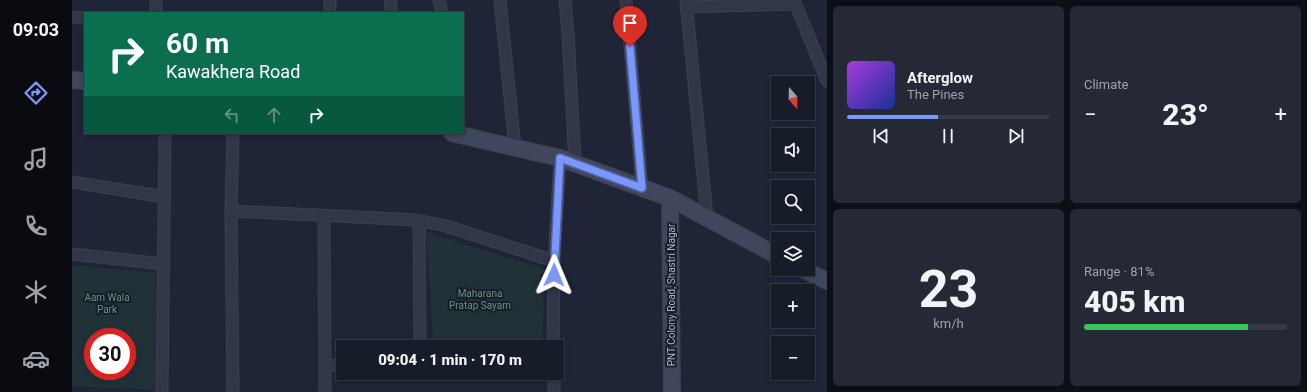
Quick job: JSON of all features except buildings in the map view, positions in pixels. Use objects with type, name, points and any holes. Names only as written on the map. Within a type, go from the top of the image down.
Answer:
[{"type":"street","points":[[156,0],[156,12]]},
{"type":"street","points":[[330,0],[330,12]]},
{"type":"street","points":[[390,0],[392,12]]},
{"type":"street","points":[[439,0],[442,12]]},
{"type":"street","points":[[500,0],[515,147]]},
{"type":"street","points":[[565,0],[576,163]]},
{"type":"street","points":[[626,0],[642,188]]},
{"type":"street","points":[[707,218],[686,3],[795,2],[827,81]]},
{"type":"street","points":[[72,17],[84,18]]},
{"type":"street","points":[[72,80],[84,81]]},
{"type":"street","points":[[162,392],[165,134]]},
{"type":"street","points":[[233,134],[231,211],[233,392]]},
{"type":"street","points":[[459,134],[560,158],[670,198],[771,252]]},
{"type":"street","points":[[553,340],[554,261],[560,158]]},
{"type":"street","points":[[72,182],[165,197]]},
{"type":"street","name":"PNT Colony Road, Shastri Nagar","points":[[670,198],[672,392]]},
{"type":"street","points":[[231,211],[420,221],[446,226],[554,261]]},
{"type":"street","points":[[324,215],[325,392]]},
{"type":"street","points":[[420,221],[420,340]]},
{"type":"street","points":[[72,254],[164,264]]},
{"type":"street","points":[[815,275],[827,281]]},
{"type":"street","points":[[325,366],[336,365]]},
{"type":"street","points":[[554,380],[554,392]]},
{"type":"green space","name":"Maharana Pratap Sayam","points":[[426,232],[545,269],[542,340],[434,340]]},
{"type":"green space","name":"Aam Wala Park","points":[[72,265],[156,273],[155,390],[72,386]]},
{"type":"route","points":[[554,275],[560,158],[642,188],[630,47]]}]
